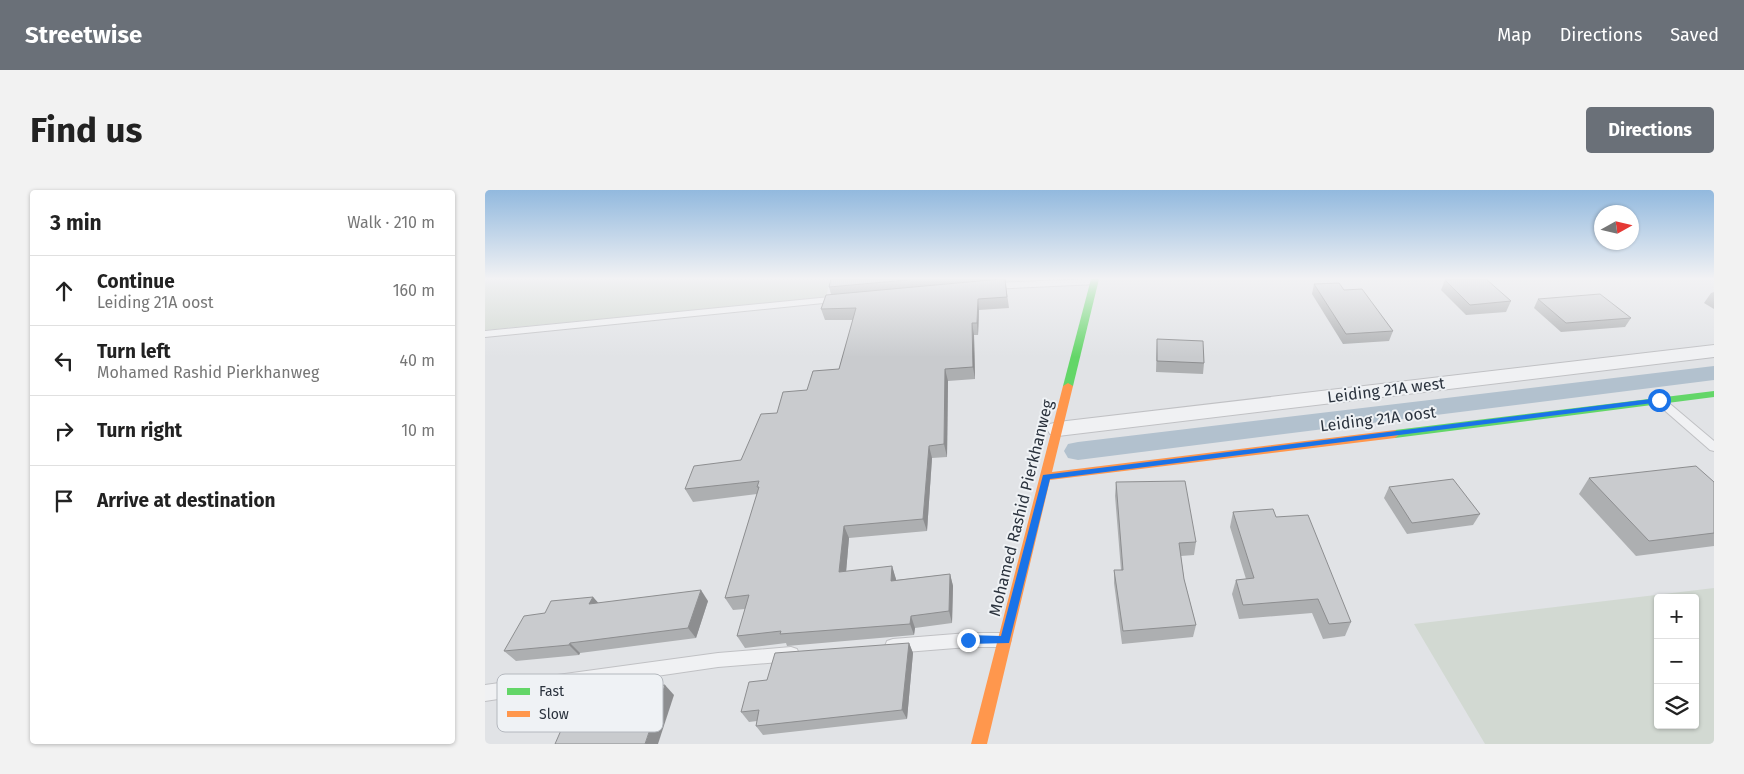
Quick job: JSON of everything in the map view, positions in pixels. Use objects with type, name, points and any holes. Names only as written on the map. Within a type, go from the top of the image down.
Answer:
[{"type":"street","name":"Mohamed Rashid Pierkhanweg","points":[[979,744],[1089,305]]},
{"type":"street","name":"Leiding 21A west","points":[[1058,428],[1714,351]]},
{"type":"street","name":"Leiding 21A oost","points":[[1046,477],[1714,394]]},
{"type":"lane","points":[[485,334],[784,305]]},
{"type":"lane","points":[[1659,400],[1714,447]]},
{"type":"lane","points":[[881,647],[968,640],[1005,640]]},
{"type":"lane","points":[[619,674],[718,660],[805,653]]},
{"type":"shaded area","points":[[485,305],[753,305],[485,330]]},
{"type":"shaded area","points":[[1714,588],[1714,744],[1485,744],[1414,624],[1654,595],[1654,729],[1699,729],[1699,594],[1664,594]]},
{"type":"building","points":[[822,305],[978,305],[977,323],[972,323],[973,367],[945,369],[944,444],[929,446],[923,519],[844,526],[839,572],[892,566],[891,581],[950,574],[949,611],[911,616],[910,624],[780,634],[781,631],[737,636],[749,595],[725,598],[759,487],[757,487],[759,481],[685,489],[694,466],[741,460],[761,414],[777,413],[783,392],[807,390],[813,371],[839,369],[856,308],[821,309]]},
{"type":"building","points":[[1327,305],[1374,305],[1393,331],[1346,334]]},
{"type":"building","points":[[1545,305],[1614,305],[1631,318],[1566,323]]},
{"type":"building","points":[[1157,339],[1203,341],[1204,363],[1157,361]]},
{"type":"building","points":[[1696,466],[1714,482],[1714,533],[1649,541],[1589,478]]},
{"type":"building","points":[[1453,479],[1480,514],[1412,523],[1389,487]]},
{"type":"building","points":[[1185,481],[1196,542],[1179,543],[1184,579],[1196,625],[1123,631],[1114,570],[1123,570],[1116,482]]},
{"type":"building","points":[[1273,509],[1276,517],[1308,515],[1351,622],[1329,624],[1318,599],[1243,605],[1236,580],[1254,578],[1233,512]]},
{"type":"building","points":[[701,590],[688,628],[570,643],[569,645],[504,651],[524,616],[545,613],[551,601],[593,597],[589,604]]},
{"type":"building","points":[[909,643],[902,710],[756,726],[759,710],[741,712],[749,682],[767,680],[775,653]]},
{"type":"building","points":[[560,732],[649,732],[645,744],[555,744]]},
{"type":"waterway","points":[[1078,451],[1714,373]]},
{"type":"traffic: fast","points":[[1068,386],[1088,305]]},
{"type":"traffic: fast","points":[[1395,434],[1714,394]]},
{"type":"traffic: slow","points":[[979,744],[1068,386]]},
{"type":"traffic: slow","points":[[1046,477],[1395,434]]},
{"type":"route","points":[[968,640],[1005,640],[1046,477],[1659,400]]}]
